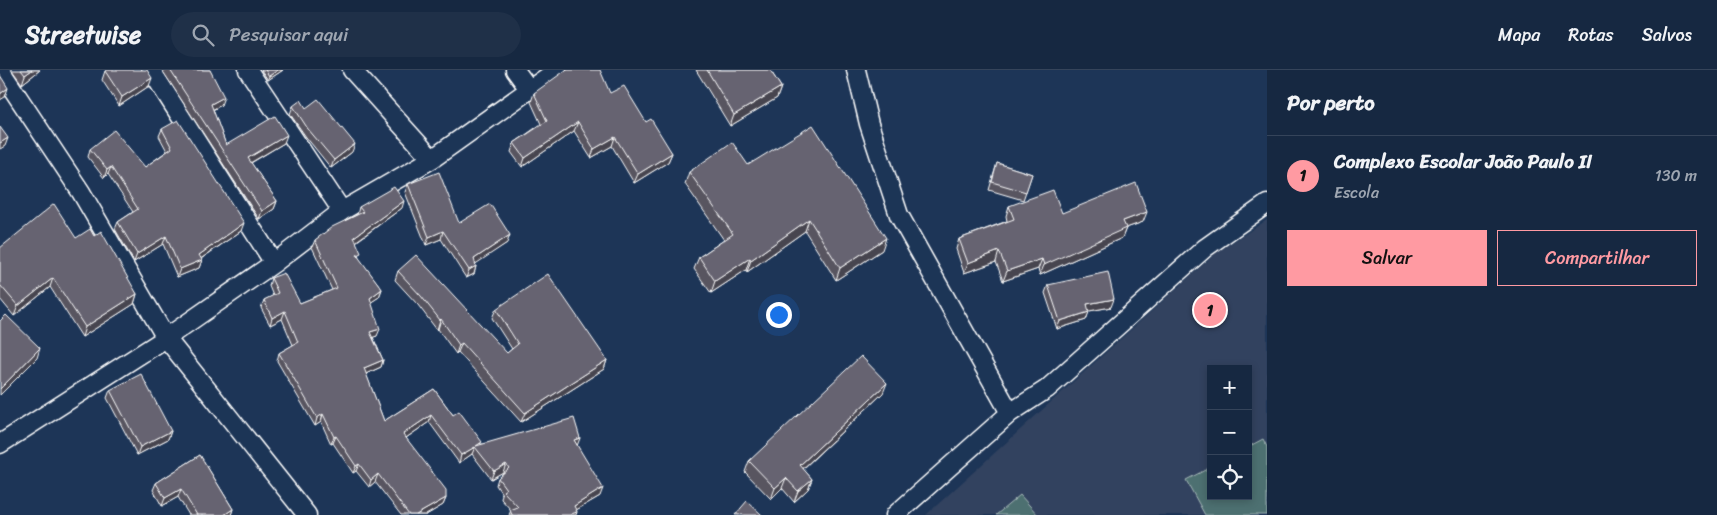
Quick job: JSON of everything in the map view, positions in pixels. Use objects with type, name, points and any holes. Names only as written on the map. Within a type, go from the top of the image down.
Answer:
[{"type":"street","points":[[0,70],[81,192],[166,338],[307,515]]},
{"type":"street","points":[[151,70],[274,263]]},
{"type":"street","points":[[248,70],[342,211]]},
{"type":"street","points":[[352,70],[432,158]]},
{"type":"street","points":[[515,70],[529,89]]},
{"type":"street","points":[[0,444],[166,338],[274,263],[342,211],[432,158],[558,70]]},
{"type":"street","points":[[856,70],[869,124],[899,215],[1010,413]]},
{"type":"street","points":[[896,515],[1010,413],[1047,388],[1205,248],[1267,204]]},
{"type":"shaded area","points":[[1267,220],[1267,515],[926,515],[1217,252]]},
{"type":"green space","points":[[1263,439],[1267,447],[1267,515],[1205,515],[1186,480],[1207,469],[1207,500],[1252,500],[1252,445]]},
{"type":"green space","points":[[1020,495],[1038,515],[996,515]]},
{"type":"building","points":[[21,70],[32,70],[25,75]]},
{"type":"building","points":[[147,70],[152,78],[122,97],[105,71]]},
{"type":"building","points":[[170,70],[210,70],[224,97],[211,104],[226,145],[275,116],[287,135],[248,158],[277,201],[262,211]]},
{"type":"building","points":[[265,70],[278,70],[269,76]]},
{"type":"building","points":[[566,70],[600,70],[610,93],[624,86],[646,122],[651,119],[672,153],[638,174],[615,137],[594,149],[578,122],[525,158],[514,143],[547,121],[534,93]]},
{"type":"building","points":[[707,70],[770,70],[781,87],[734,115]]},
{"type":"building","points":[[0,75],[8,88],[0,94]]},
{"type":"building","points":[[318,99],[355,144],[334,160],[308,129],[293,106],[301,100],[306,108]]},
{"type":"building","points":[[178,120],[244,223],[199,255],[202,260],[180,269],[166,236],[137,254],[118,222],[138,209],[111,167],[107,170],[90,149],[114,130],[145,167],[172,148],[162,129]]},
{"type":"building","points":[[813,125],[886,238],[840,268],[809,219],[751,260],[750,258],[715,281],[699,257],[733,234],[689,172],[732,142],[748,165]]},
{"type":"building","points":[[0,127],[8,138],[0,143]]},
{"type":"building","points":[[997,163],[1032,174],[1026,192],[992,182]]},
{"type":"building","points":[[439,172],[459,223],[490,204],[510,235],[474,259],[476,266],[469,270],[443,231],[429,237],[408,184]]},
{"type":"building","points":[[1136,183],[1147,212],[1123,221],[1126,228],[1044,265],[1042,259],[1007,271],[999,251],[968,263],[959,239],[1014,219],[1009,206],[1053,190],[1062,213]]},
{"type":"building","points":[[394,187],[404,201],[354,237],[361,253],[357,255],[382,289],[370,298],[380,329],[370,332],[383,360],[364,368],[384,421],[434,389],[453,415],[459,411],[482,442],[476,446],[574,418],[580,438],[574,440],[603,488],[574,506],[577,512],[571,515],[512,515],[510,510],[518,507],[503,491],[506,489],[498,478],[509,468],[506,464],[494,471],[475,447],[461,455],[431,415],[403,434],[446,490],[446,498],[416,515],[409,515],[378,474],[371,480],[359,464],[356,466],[336,436],[334,437],[323,414],[317,418],[279,353],[298,342],[285,311],[272,318],[264,300],[278,293],[271,278],[284,273],[300,303],[337,288],[315,240],[332,227],[363,212],[359,207]]},
{"type":"building","points":[[54,204],[76,238],[90,229],[94,236],[101,231],[137,294],[85,327],[53,278],[18,306],[0,285],[0,248]]},
{"type":"building","points":[[416,255],[507,353],[518,344],[496,309],[548,274],[607,360],[525,413],[462,343],[459,345],[441,319],[398,271]]},
{"type":"building","points":[[1108,272],[1114,299],[1087,304],[1089,312],[1060,321],[1048,285]]},
{"type":"building","points":[[6,315],[40,348],[0,389],[0,321]]},
{"type":"building","points":[[861,356],[887,383],[800,465],[812,479],[798,491],[786,478],[775,488],[749,461]]},
{"type":"building","points":[[141,374],[171,431],[140,447],[110,390]]},
{"type":"building","points":[[200,455],[233,509],[224,515],[197,515],[181,489],[165,498],[156,483]]},
{"type":"building","points":[[747,501],[762,515],[735,515]]},
{"type":"place","name":"Complexo Escolar João Paulo II","points":[[1210,310]]}]
